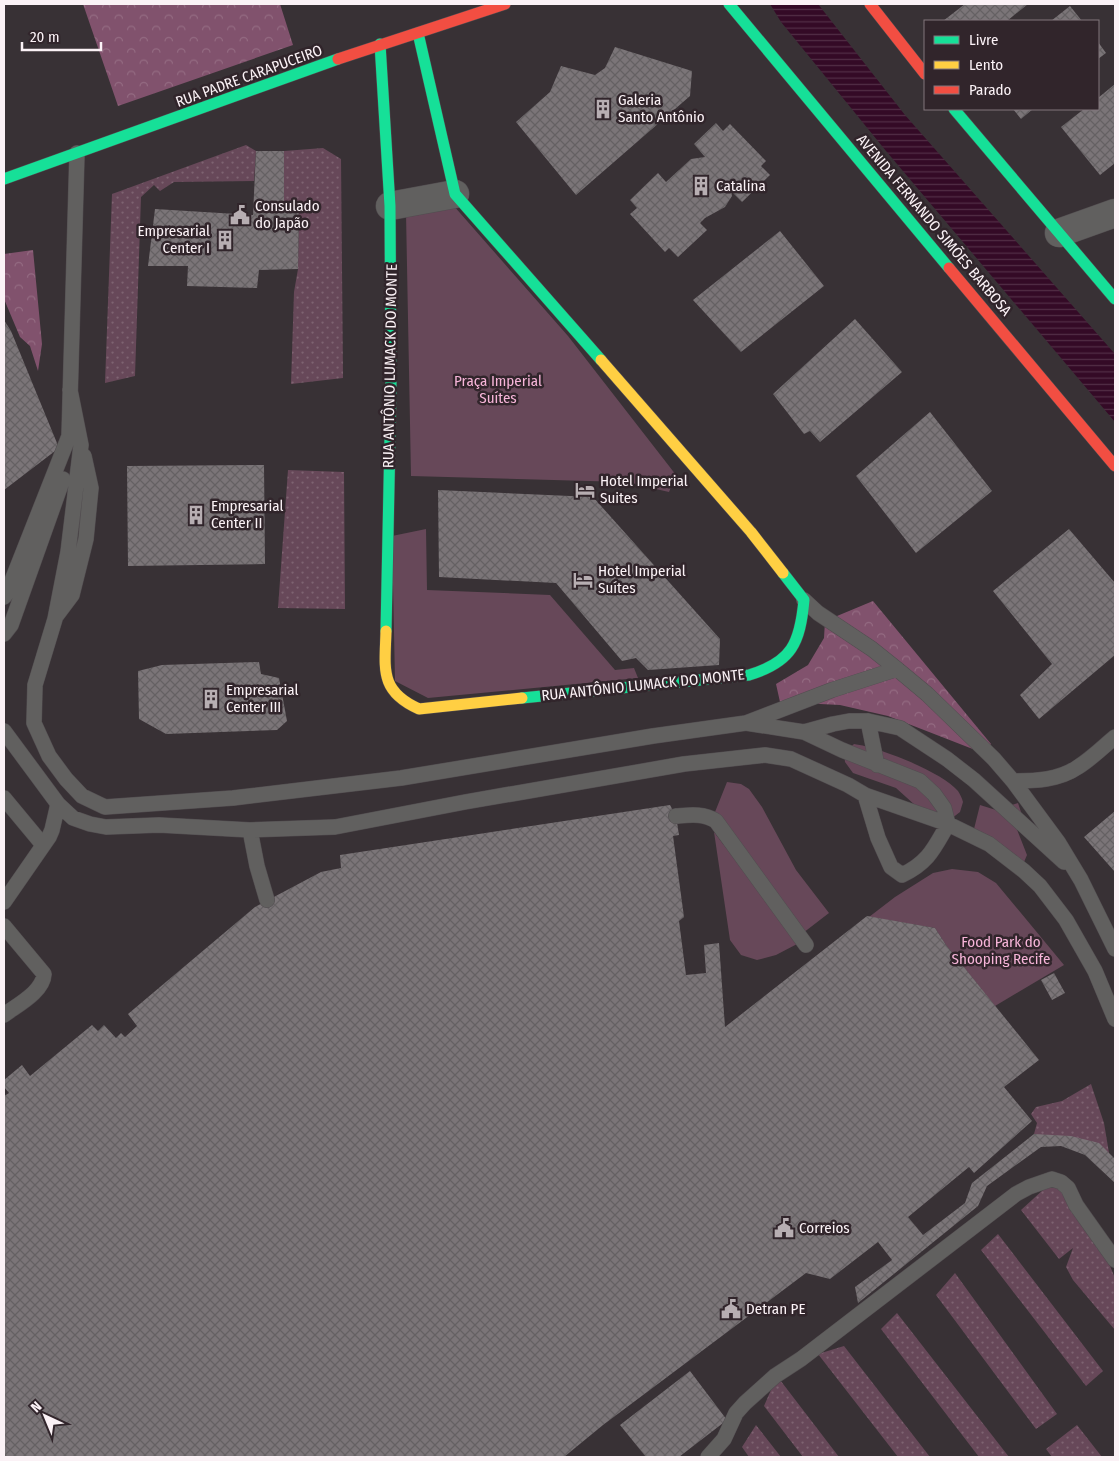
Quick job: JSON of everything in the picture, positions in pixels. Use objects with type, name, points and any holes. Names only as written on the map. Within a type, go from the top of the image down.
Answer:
[{"type":"street","name":"RUA PADRE CARAPUCEIRO","points":[[4,179],[380,44],[505,4]]},
{"type":"street","name":"AVENIDA FERNANDO SIMÕES BARBOSA","points":[[729,4],[1115,466]]},
{"type":"street","points":[[870,4],[924,73]]},
{"type":"street","points":[[418,33],[455,194],[750,532],[804,600]]},
{"type":"street","name":"RUA ANTÔNIO LUMACK DO MONTE","points":[[380,44],[390,206],[391,389],[384,633],[385,666],[389,684],[396,697],[419,709],[749,675],[764,671],[782,661],[797,639],[803,618],[804,600]]},
{"type":"street","points":[[955,110],[1115,299]]},
{"type":"street","points":[[390,206],[455,194]]},
{"type":"street","points":[[1059,233],[1115,213]]},
{"type":"lane","points":[[4,634],[11,625],[18,608],[66,468],[69,436],[76,153]]},
{"type":"lane","points":[[70,390],[91,488],[86,539],[72,595],[55,619],[35,684],[34,723],[49,756],[66,779],[82,796],[105,807],[232,798],[401,778],[653,736],[746,723],[832,690],[897,669]]},
{"type":"lane","points":[[4,597],[69,436]]},
{"type":"lane","points":[[804,600],[818,613],[872,649],[927,694],[994,759],[1013,781],[1058,842],[1081,880],[1115,949]]},
{"type":"lane","points":[[804,732],[849,721],[868,721],[900,728],[946,758],[974,780],[1051,849],[1081,880]]},
{"type":"lane","points":[[868,721],[877,765]]},
{"type":"lane","points":[[746,723],[804,732],[877,765],[920,781],[934,794],[944,808],[948,824],[928,857],[916,868],[902,875],[891,867],[878,838],[865,795]]},
{"type":"lane","points":[[9,736],[58,804],[73,818],[106,827],[159,825],[250,830],[336,827],[668,766],[766,755],[791,759],[848,785],[865,795],[948,824],[989,844],[1040,886],[1066,920],[1096,971],[1115,1019]]},
{"type":"lane","points":[[1013,781],[1036,781],[1058,777],[1078,768],[1115,737]]},
{"type":"lane","points":[[4,798],[43,845]]},
{"type":"lane","points":[[4,902],[52,830],[58,804]]},
{"type":"lane","points":[[676,816],[701,815],[716,821],[806,945]]},
{"type":"lane","points":[[250,830],[257,866],[267,900]]},
{"type":"lane","points":[[4,926],[44,974],[44,981],[36,990],[4,1015]]},
{"type":"lane","points":[[708,1457],[724,1439],[736,1413],[744,1403],[775,1376],[801,1359],[1016,1194],[1029,1187],[1052,1179],[1061,1182],[1068,1188],[1076,1205],[1113,1255]]},
{"type":"green space","points":[[83,4],[280,4],[293,45],[118,106]]},
{"type":"green space","points":[[246,145],[256,151],[254,181],[174,182],[160,191],[154,185],[141,197],[135,376],[105,383],[112,194]]},
{"type":"green space","points":[[323,148],[341,159],[343,378],[291,384],[294,292],[298,269],[299,210],[284,209],[284,151]]},
{"type":"green space","name":"Praça Imperial Suítes","points":[[453,205],[568,336],[676,475],[669,492],[625,482],[411,476],[406,213]]},
{"type":"green space","points":[[33,250],[42,344],[38,371],[30,346],[20,337],[4,299],[4,254]]},
{"type":"green space","points":[[288,470],[344,472],[345,609],[278,608]]},
{"type":"green space","points":[[426,529],[427,590],[550,595],[615,670],[634,668],[638,678],[428,698],[395,681],[392,536]]},
{"type":"green space","points":[[873,601],[991,744],[983,753],[888,716],[840,705],[780,702],[776,684],[808,665],[824,638],[825,621]]},
{"type":"green space","points":[[854,744],[894,755],[939,776],[959,792],[963,802],[960,812],[947,822],[916,806],[896,788],[853,773],[845,762],[844,753]]},
{"type":"green space","points":[[727,782],[741,784],[749,789],[762,807],[796,870],[829,913],[803,933],[715,812]]},
{"type":"green space","points":[[1018,803],[1022,815],[1016,827],[1027,855],[1024,862],[973,833],[980,805],[996,810]]},
{"type":"green space","points":[[714,832],[799,943],[776,955],[757,960],[741,955],[730,940]]},
{"type":"green space","name":"Food Park do Shooping Recife","points":[[952,869],[978,872],[996,883],[1064,965],[995,1006],[946,945],[935,928],[869,917],[895,897],[933,873]]},
{"type":"green space","points":[[1091,1084],[1104,1123],[1109,1153],[1034,1134],[1037,1123],[1031,1114],[1036,1107],[1062,1101]]},
{"type":"green space","points":[[1065,1184],[1095,1230],[1115,1278],[1115,1330],[1073,1280],[1066,1267],[1073,1248],[1059,1259],[1021,1210],[1044,1189]]},
{"type":"green space","points":[[998,1234],[1103,1371],[1086,1386],[981,1250]]},
{"type":"green space","points":[[955,1273],[1057,1414],[1036,1429],[936,1295]]},
{"type":"green space","points":[[897,1313],[1009,1457],[979,1457],[881,1329]]},
{"type":"green space","points":[[844,1346],[930,1457],[898,1457],[818,1354]]},
{"type":"green space","points":[[777,1376],[839,1457],[803,1457],[764,1406]]},
{"type":"green space","points":[[756,1425],[781,1457],[749,1457],[742,1447]]},
{"type":"green space","points":[[1077,1425],[1102,1457],[1052,1457],[1046,1449]]},
{"type":"shaded area","points":[[770,4],[818,4],[905,115],[1115,354],[1115,422],[886,151],[781,22]]},
{"type":"building","points":[[965,4],[1028,4],[1008,20],[944,20]]},
{"type":"building","points":[[1070,6],[1081,20],[1052,20]]},
{"type":"building","points":[[1099,43],[1106,53],[1099,58]]},
{"type":"building","name":"Galeria Santo Antônio","points":[[615,47],[692,71],[690,96],[576,195],[516,122],[550,92],[561,66],[595,75],[605,68]]},
{"type":"building","points":[[1115,84],[1115,163],[1100,175],[1061,127],[1083,110],[1099,110],[1099,97]]},
{"type":"building","points":[[1014,110],[1032,110],[1021,119]]},
{"type":"building","name":"Catalina","points":[[716,123],[723,131],[730,124],[766,161],[761,166],[770,175],[742,202],[731,191],[732,196],[725,207],[705,218],[700,223],[707,230],[678,257],[669,248],[665,252],[630,214],[637,208],[630,200],[658,173],[666,182],[691,159],[705,157],[694,144]]},
{"type":"building","name":"Empresarial Center I","points":[[256,151],[284,151],[284,209],[299,210],[298,269],[259,270],[257,288],[187,286],[188,266],[148,266],[155,209],[253,215]]},
{"type":"building","points":[[780,231],[824,286],[741,352],[693,300]]},
{"type":"building","points":[[855,319],[902,372],[820,442],[810,431],[804,434],[773,394]]},
{"type":"building","points":[[4,320],[11,331],[59,448],[4,490]]},
{"type":"building","points":[[930,412],[992,491],[916,553],[856,476]]},
{"type":"building","name":"Empresarial Center II","points":[[264,465],[265,564],[128,566],[127,466]]},
{"type":"building","name":"Hotel Imperial Suítes","points":[[438,490],[593,497],[720,639],[719,665],[648,670],[636,658],[622,661],[556,583],[439,577]]},
{"type":"building","points":[[1069,529],[1115,583],[1115,655],[1039,719],[1020,695],[1052,664],[993,591]]},
{"type":"building","name":"Empresarial Center III","points":[[259,662],[261,674],[279,678],[287,721],[277,730],[166,734],[139,719],[138,671],[162,665]]},
{"type":"building","points":[[670,805],[676,816],[679,835],[673,836],[684,917],[679,921],[686,975],[706,973],[704,945],[719,943],[725,1027],[867,916],[935,928],[946,945],[1039,1060],[1004,1087],[1032,1121],[974,1173],[969,1167],[908,1217],[923,1235],[965,1203],[972,1183],[1034,1134],[1071,1136],[1099,1143],[1115,1159],[1115,1183],[1085,1155],[1061,1146],[1041,1147],[987,1186],[978,1206],[858,1303],[855,1287],[892,1260],[878,1242],[830,1279],[806,1273],[603,1425],[564,1457],[4,1457],[4,1096],[9,1093],[4,1087],[4,1080],[22,1065],[30,1076],[92,1025],[98,1031],[104,1025],[116,1038],[121,1033],[125,1037],[137,1026],[128,1014],[255,907],[321,872],[341,868],[340,855]]},
{"type":"building","points":[[1115,811],[1115,872],[1084,837]]},
{"type":"building","points":[[1054,973],[1065,993],[1052,1000],[1041,980]]},
{"type":"building","points":[[690,1371],[727,1420],[679,1457],[646,1457],[620,1425]]},
{"type":"traffic: fast","points":[[729,4],[949,268]]},
{"type":"traffic: fast","points":[[418,33],[455,194],[601,360]]},
{"type":"traffic: fast","points":[[380,44],[390,206],[391,389],[386,631]]},
{"type":"traffic: fast","points":[[4,179],[338,59]]},
{"type":"traffic: fast","points":[[955,110],[1115,299]]},
{"type":"traffic: fast","points":[[522,698],[749,675],[764,670],[775,664],[791,649],[800,628],[804,600],[783,573]]},
{"type":"traffic: slow","points":[[601,360],[751,532],[783,573]]},
{"type":"traffic: slow","points":[[386,631],[385,668],[387,678],[397,695],[419,709],[522,698]]},
{"type":"traffic: jam","points":[[338,59],[505,4]]},
{"type":"traffic: jam","points":[[870,4],[924,73]]},
{"type":"traffic: jam","points":[[949,268],[1115,466]]},
{"type":"place","name":"Galeria Santo Antônio","points":[[603,109]]},
{"type":"place","name":"Catalina","points":[[701,186]]},
{"type":"place","name":"Consulado do Japão","points":[[240,215]]},
{"type":"place","name":"Empresarial Center I","points":[[225,240]]},
{"type":"place","name":"Hotel Imperial Suites","points":[[585,490]]},
{"type":"place","name":"Empresarial Center II","points":[[196,515]]},
{"type":"place","name":"Hotel Imperial Suítes","points":[[583,580]]},
{"type":"place","name":"Empresarial Center III","points":[[211,699]]},
{"type":"place","name":"Correios","points":[[784,1228]]},
{"type":"place","name":"Detran PE","points":[[731,1309]]}]
